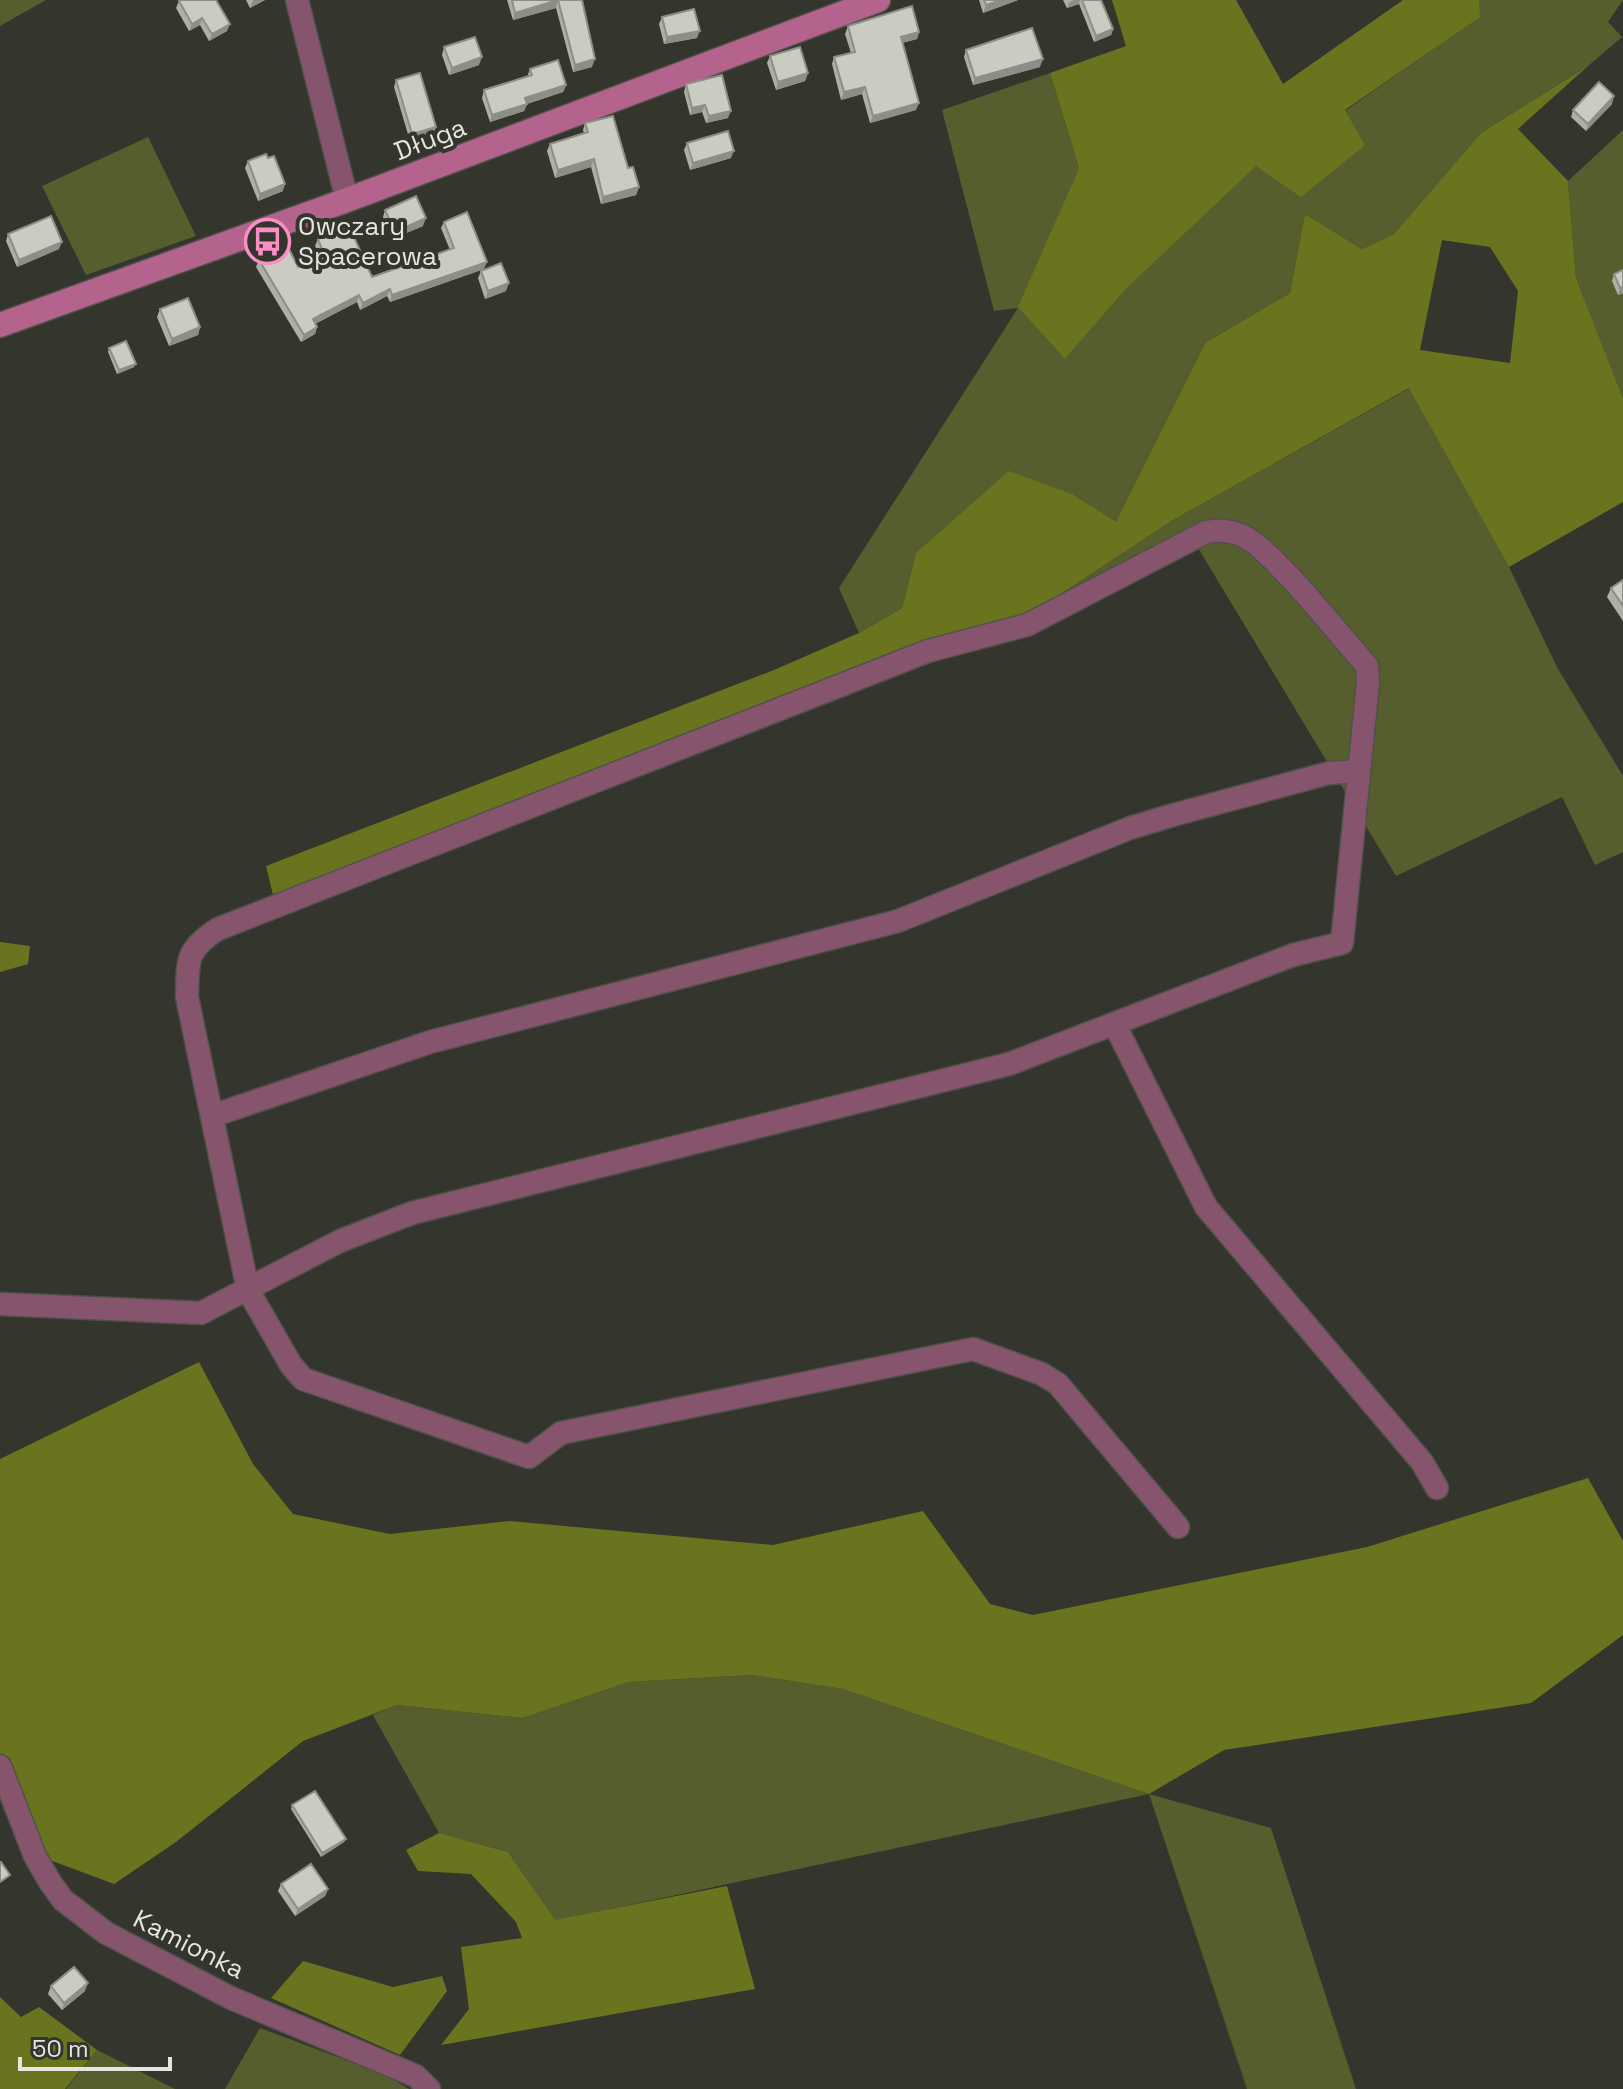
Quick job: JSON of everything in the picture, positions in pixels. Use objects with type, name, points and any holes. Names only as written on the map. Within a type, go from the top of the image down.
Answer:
[{"type":"street","points":[[297,0],[347,200]]},
{"type":"street","name":"Długa","points":[[0,325],[347,200],[878,0]]},
{"type":"street","points":[[0,1304],[201,1313],[248,1290],[340,1241],[412,1213],[1009,1064],[1293,955],[1342,943],[1367,666],[1268,555],[1246,537],[1225,529],[1206,532],[1027,625],[928,651],[218,929],[191,949],[188,963],[187,997],[248,1290],[291,1365],[303,1379],[529,1457],[561,1433],[973,1349],[992,1353],[1058,1384],[1178,1527]]},
{"type":"street","points":[[212,1116],[430,1042],[898,921],[1130,828],[1173,815],[1329,773],[1359,771]]},
{"type":"street","points":[[1115,1025],[1206,1207],[1422,1462],[1437,1488]]},
{"type":"street","name":"Kamionka","points":[[0,1766],[35,1856],[63,1900],[106,1933],[231,1998],[416,2076],[429,2089]]},
{"type":"green space","points":[[0,0],[46,0],[0,26]]},
{"type":"green space","points":[[1112,0],[1236,0],[1283,84],[1403,0],[1479,0],[1480,17],[1345,110],[1365,145],[1301,197],[1256,166],[1126,289],[1065,359],[1018,307],[1079,168],[1050,73],[1126,46]]},
{"type":"green space","points":[[1479,0],[1623,0],[1608,22],[1622,37],[1588,66],[1481,133],[1394,234],[1362,249],[1305,214],[1290,293],[1205,343],[1116,523],[1074,495],[916,553],[902,608],[859,633],[839,588],[1018,308],[994,311],[942,110],[1050,73],[1079,168],[1019,307],[1065,359],[1126,289],[1256,165],[1365,145],[1345,111],[1479,17]]},
{"type":"green space","points":[[1588,66],[1518,129],[1568,181],[1576,278],[1623,398],[1623,502],[1509,567],[1409,388],[1173,520],[1035,611],[276,907],[266,866],[774,670],[859,633],[902,608],[916,553],[1009,471],[1074,495],[1116,522],[1205,343],[1290,293],[1305,214],[1362,249],[1394,234],[1481,133]],"holes":[[[1442,240],[1490,247],[1518,291],[1510,363],[1420,350]]]},
{"type":"green space","points":[[1623,130],[1623,398],[1576,278],[1568,181]]},
{"type":"green space","points":[[148,137],[196,236],[86,275],[42,186]]},
{"type":"green space","points":[[1410,388],[1509,567],[1558,669],[1623,776],[1623,852],[1595,865],[1562,797],[1396,876],[1198,548],[1035,611],[1173,520]]},
{"type":"green space","points":[[0,942],[30,946],[28,964],[0,972]]},
{"type":"green space","points":[[199,1362],[253,1464],[293,1514],[390,1534],[510,1521],[773,1545],[923,1511],[990,1604],[1033,1615],[1367,1547],[1588,1478],[1623,1541],[1623,1635],[1531,1703],[1224,1750],[1149,1794],[843,1689],[752,1675],[628,1682],[523,1718],[397,1705],[303,1741],[176,1842],[114,1884],[47,1859],[0,1756],[0,1459]]},
{"type":"green space","points":[[752,1675],[843,1689],[1149,1794],[555,1921],[508,1852],[439,1833],[373,1715],[397,1705],[523,1718],[627,1682]]},
{"type":"green space","points":[[1149,1794],[1271,1828],[1356,2089],[1247,2089]]},
{"type":"green space","points":[[439,1833],[508,1852],[555,1920],[727,1886],[755,1989],[441,2045],[469,2009],[461,1947],[522,1938],[516,1922],[471,1874],[418,1871],[406,1850]]},
{"type":"green space","points":[[303,1961],[393,1987],[442,1976],[447,1991],[400,2055],[271,1998]]},
{"type":"green space","points":[[0,1997],[21,2017],[39,2007],[97,2050],[65,2089],[0,2089]]},
{"type":"green space","points":[[260,2028],[386,2075],[409,2089],[225,2089]]},
{"type":"green space","points":[[97,2050],[175,2089],[66,2089]]},
{"type":"building","points":[[180,0],[216,0],[230,24],[212,34],[202,18],[192,24]]},
{"type":"building","points":[[512,0],[558,0],[515,13]]},
{"type":"building","points":[[558,0],[582,0],[595,59],[575,65]]},
{"type":"building","points":[[984,0],[1001,0],[986,5]]},
{"type":"building","points":[[1082,0],[1101,0],[1113,29],[1096,36]]},
{"type":"building","points":[[912,6],[919,32],[901,37],[919,103],[873,116],[865,87],[844,92],[834,57],[855,52],[848,26]]},
{"type":"building","points":[[694,9],[700,31],[667,37],[662,17]]},
{"type":"building","points":[[1032,28],[1043,59],[975,78],[966,50]]},
{"type":"building","points":[[475,37],[482,57],[452,68],[444,47]]},
{"type":"building","points":[[800,47],[808,73],[778,82],[770,56]]},
{"type":"building","points":[[558,60],[566,85],[525,98],[527,104],[492,115],[484,90],[532,75],[530,69]]},
{"type":"building","points":[[420,73],[436,127],[412,134],[396,80]]},
{"type":"building","points":[[722,75],[731,111],[709,116],[705,105],[692,108],[686,84]]},
{"type":"building","points":[[1599,82],[1614,96],[1588,124],[1573,110]]},
{"type":"building","points":[[613,116],[628,168],[633,167],[639,187],[603,197],[594,159],[558,170],[550,144],[588,132],[585,123]]},
{"type":"building","points":[[728,131],[734,151],[693,163],[687,143]]},
{"type":"building","points":[[266,154],[268,158],[274,156],[285,184],[260,194],[248,161]]},
{"type":"building","points":[[416,196],[426,218],[395,232],[385,210]]},
{"type":"building","points":[[467,212],[487,262],[392,295],[390,289],[363,303],[359,295],[313,319],[317,327],[304,335],[259,260],[287,245],[298,267],[324,254],[318,239],[349,226],[372,277],[454,248],[444,222]]},
{"type":"building","points":[[51,216],[62,242],[19,260],[8,234]]},
{"type":"building","points":[[501,263],[509,283],[488,291],[481,271]]},
{"type":"building","points":[[1623,270],[1623,286],[1620,288],[1614,274]]},
{"type":"building","points":[[188,298],[200,327],[172,339],[160,309]]},
{"type":"building","points":[[126,341],[136,364],[119,370],[109,348]]},
{"type":"building","points":[[1623,580],[1623,606],[1611,588]]},
{"type":"building","points":[[315,1791],[346,1839],[322,1853],[292,1805]]},
{"type":"building","points":[[0,1862],[10,1875],[0,1882]]},
{"type":"building","points":[[311,1864],[328,1889],[298,1909],[281,1884]]},
{"type":"building","points":[[74,1967],[88,1983],[64,2003],[51,1986]]},
{"type":"place","name":"Owczary Spacerowa","points":[[267,241]]}]
